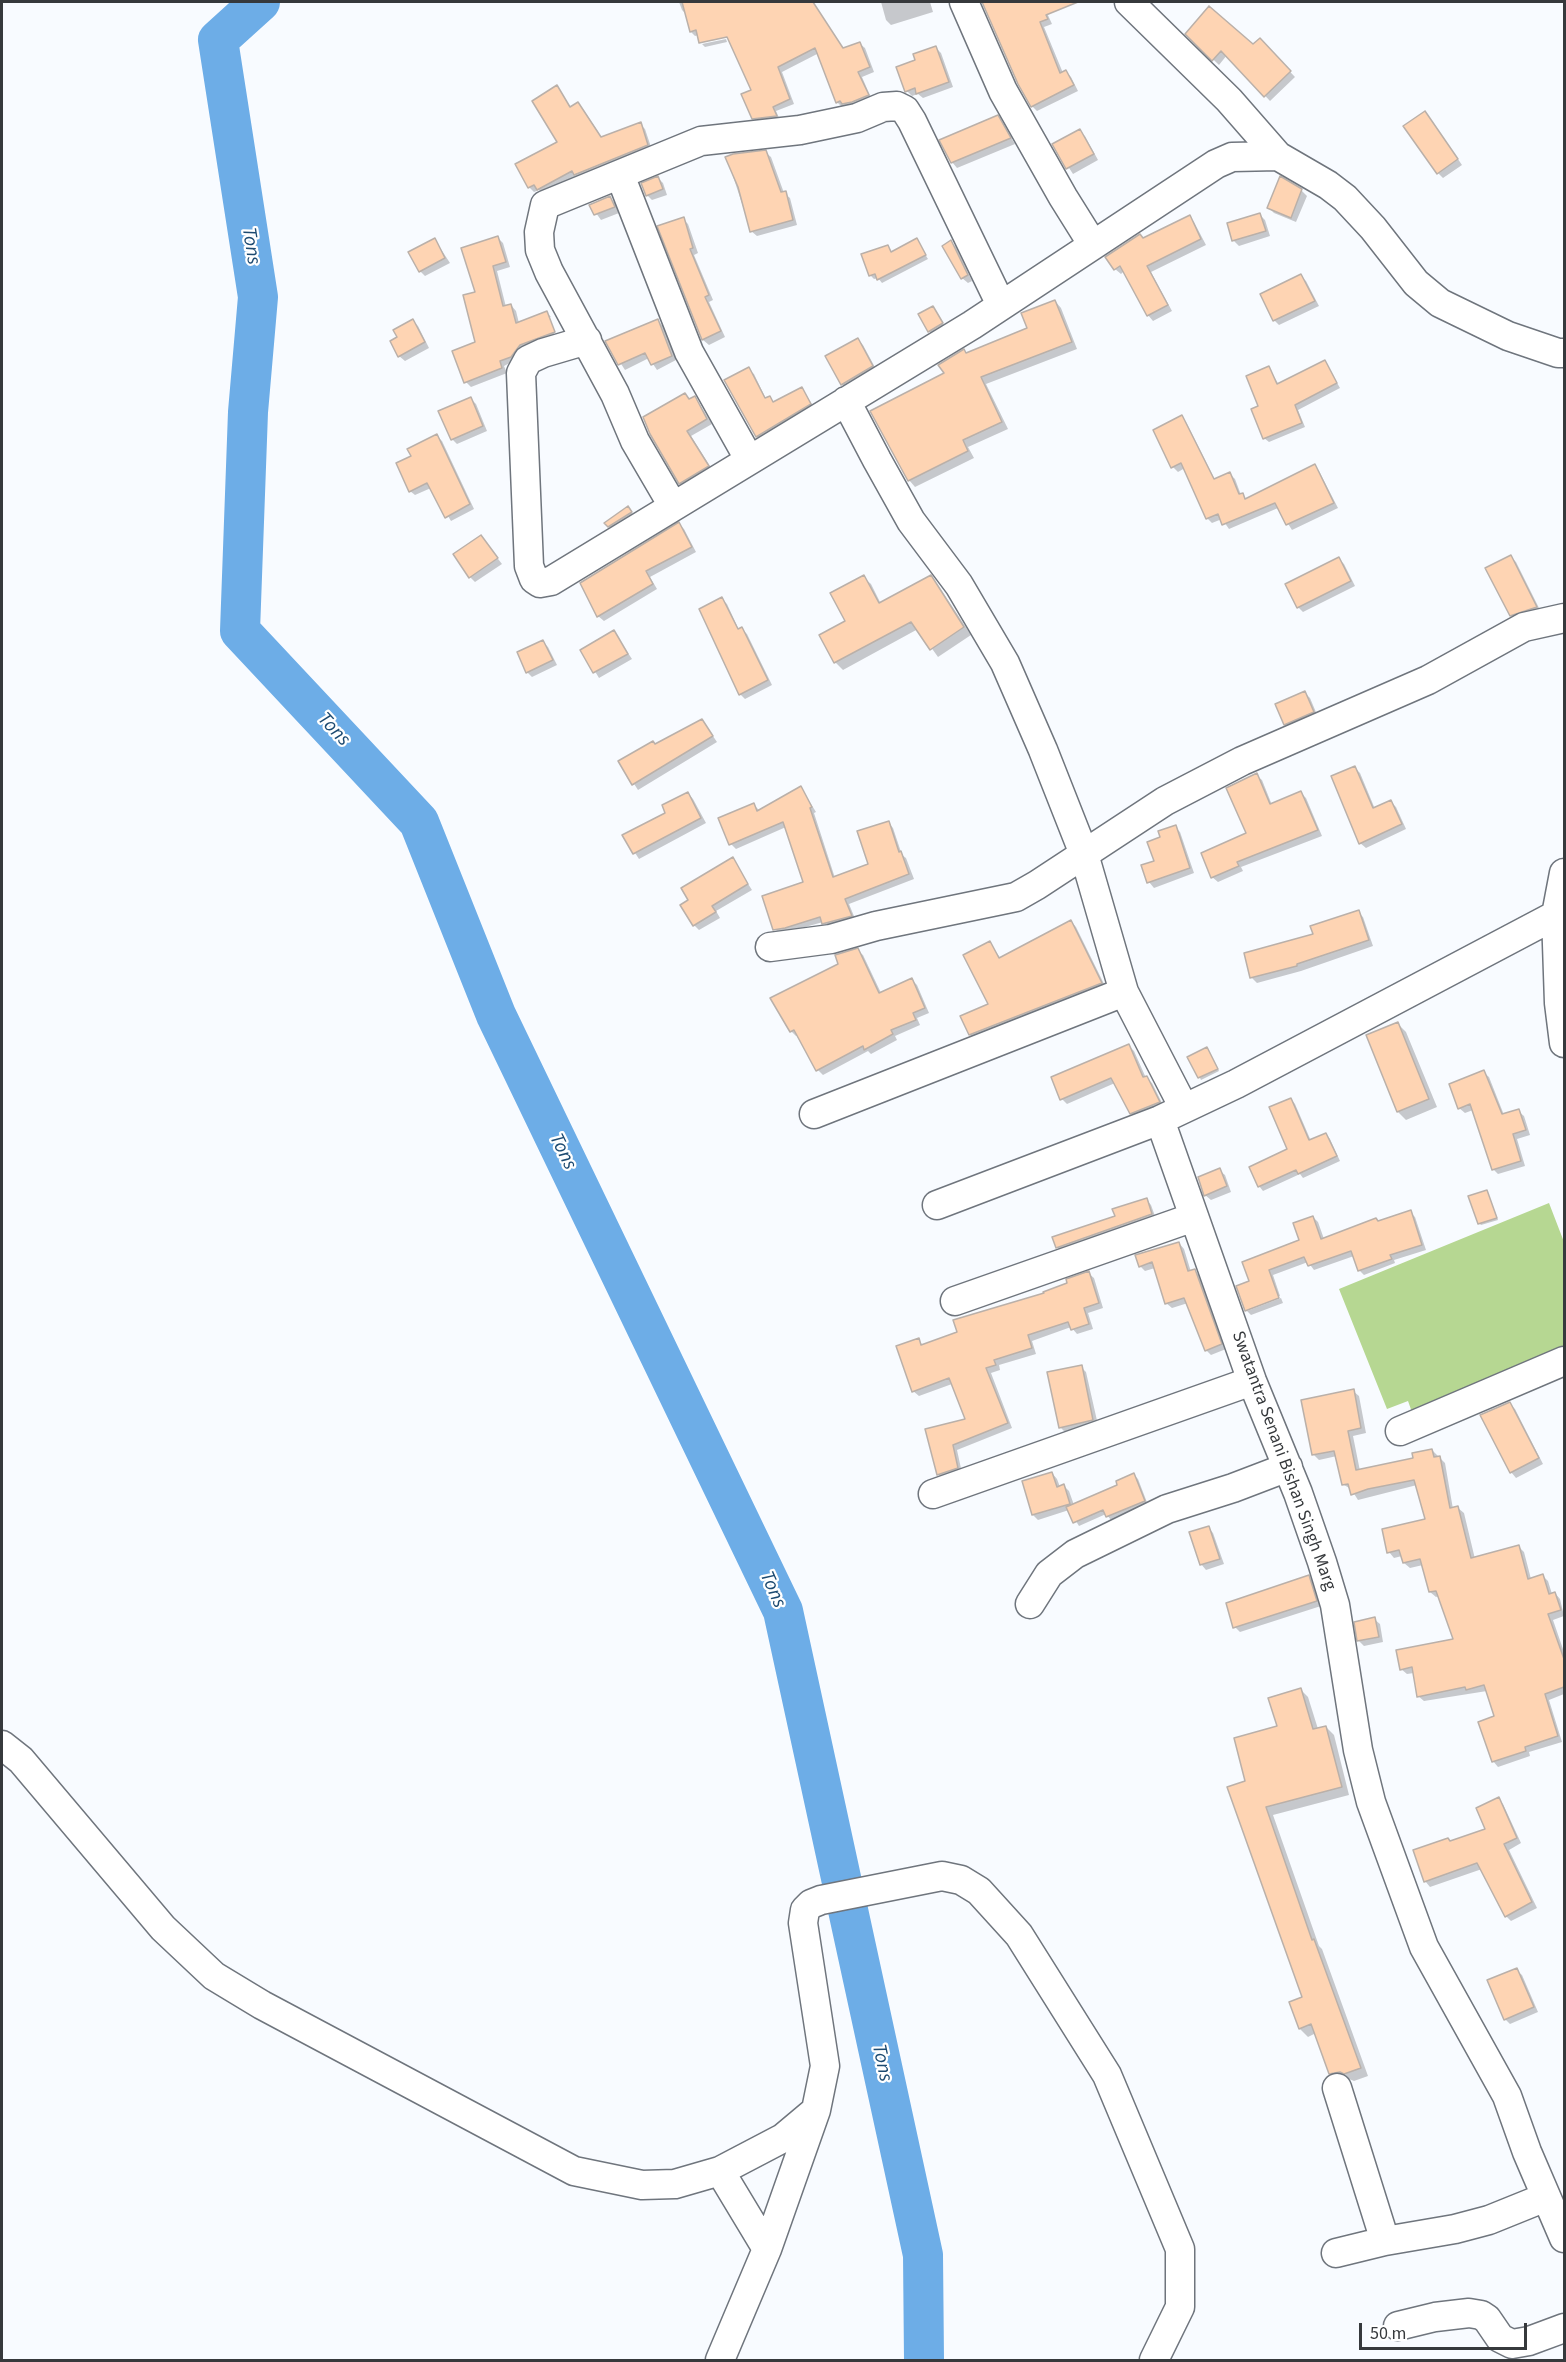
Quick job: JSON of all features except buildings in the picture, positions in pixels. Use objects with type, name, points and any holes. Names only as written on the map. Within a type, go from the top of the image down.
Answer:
[{"type":"street","points":[[964,2],[1003,90],[1092,245]]},
{"type":"street","points":[[1129,2],[1229,100],[1278,156],[1328,185],[1345,198],[1373,228],[1416,283],[1440,303],[1508,336],[1564,353]]},
{"type":"street","points":[[673,506],[635,441],[615,394],[549,272],[540,250],[540,219],[545,205],[701,141],[800,130],[858,118],[883,107],[897,106],[905,110],[912,121],[1001,306]]},
{"type":"street","points":[[586,340],[528,360],[521,373],[530,566],[534,579],[540,584],[551,580],[1001,306],[1216,164],[1233,157],[1278,156]]},
{"type":"street","points":[[620,175],[689,352],[749,459]]},
{"type":"street","name":"Swatantra Senani Bishan Singh Marg","points":[[846,401],[911,521],[959,585],[1005,663],[1044,750],[1084,854],[1124,992],[1172,1114],[1194,1217],[1252,1381],[1288,1467],[1322,1562],[1335,1605],[1358,1750],[1371,1802],[1424,1947],[1507,2096],[1527,2152],[1551,2185],[1564,2238]]},
{"type":"street","points":[[770,947],[831,939],[876,926],[1016,897],[1165,801],[1242,760],[1428,680],[1524,627],[1564,618]]},
{"type":"street","points":[[1564,873],[1556,915],[1559,1003],[1564,1042]]},
{"type":"street","points":[[936,1205],[1172,1114],[1236,1084],[1556,915]]},
{"type":"street","points":[[814,1114],[1124,992]]},
{"type":"street","points":[[955,1301],[1194,1217]]},
{"type":"street","points":[[1401,1431],[1564,1361]]},
{"type":"street","points":[[933,1494],[1252,1381]]},
{"type":"street","points":[[1030,1604],[1049,1574],[1075,1554],[1167,1509],[1233,1488],[1288,1467]]},
{"type":"street","points":[[2,1745],[21,1760],[163,1928],[214,1976],[262,2005],[574,2170],[642,2185],[675,2184],[720,2171],[783,2138],[816,2110]]},
{"type":"street","points":[[720,2361],[767,2249],[816,2110],[825,2066],[803,1923],[805,1910],[820,1900],[942,1876],[961,1880],[979,1891],[1019,1935],[1107,2075],[1180,2249],[1180,2307],[1154,2361]]},
{"type":"street","points":[[1337,2088],[1385,2241]]},
{"type":"street","points":[[720,2171],[767,2249]]},
{"type":"street","points":[[1336,2253],[1489,2220],[1551,2185]]},
{"type":"street","points":[[1398,2326],[1435,2317],[1469,2313],[1481,2315],[1487,2319],[1500,2338],[1512,2344],[1529,2341],[1564,2328]]},
{"type":"green space","points":[[1549,1203],[1564,1242],[1564,1353],[1413,1415],[1408,1401],[1387,1409],[1339,1289]]},
{"type":"waterway","name":"Tons","points":[[260,2],[218,40],[258,297],[248,412],[240,631],[419,822],[496,1015],[783,1611],[923,2255],[924,2360]]}]
